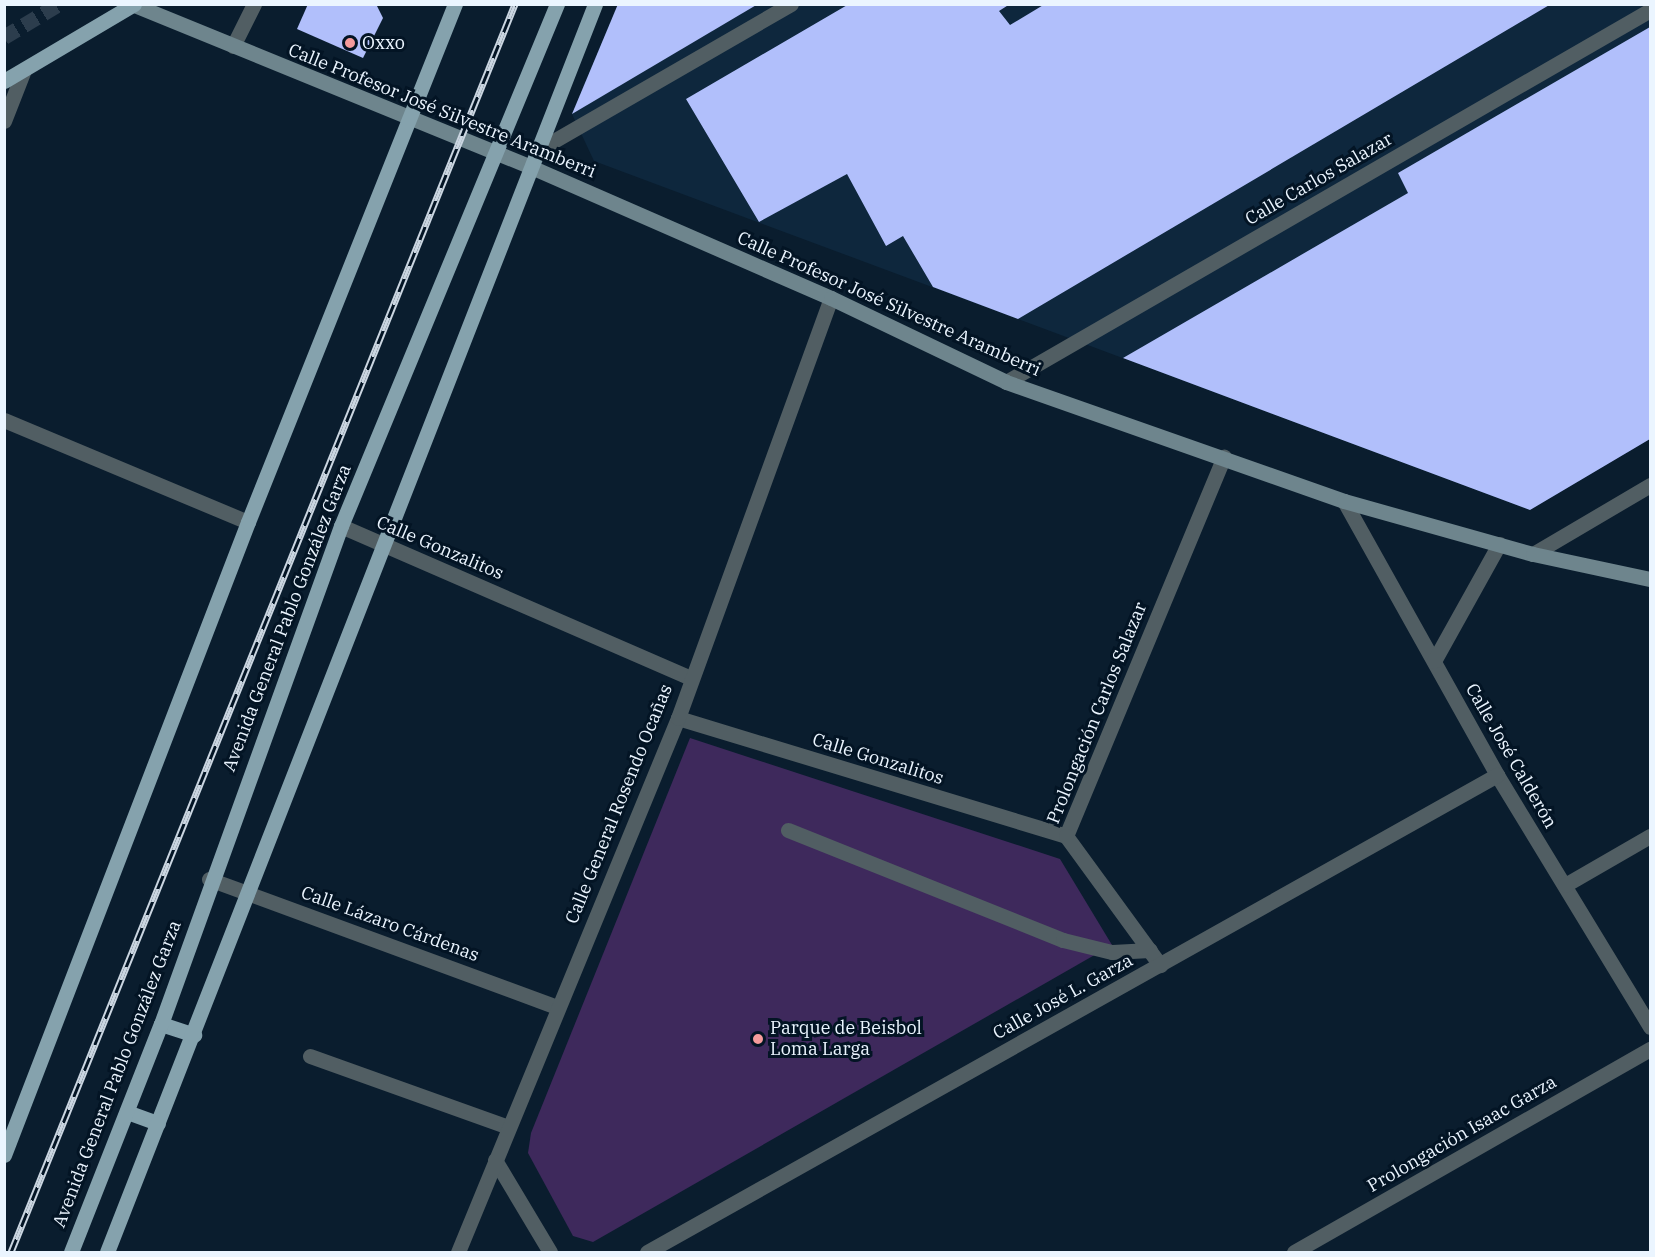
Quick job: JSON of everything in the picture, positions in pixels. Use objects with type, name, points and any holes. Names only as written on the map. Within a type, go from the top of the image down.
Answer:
[{"type":"main road","name":"Avenida General Pablo González Garza","points":[[70,1252],[160,1024],[209,879],[340,526],[498,153],[557,4]]},
{"type":"main road","points":[[107,1252],[194,1035],[595,4]]},
{"type":"main road","name":"Calle Profesor José Silvestre Aramberri","points":[[133,5],[531,166],[831,298],[1006,382],[1344,501],[1533,554],[1650,579]]},
{"type":"main road","points":[[4,81],[133,5]]},
{"type":"main road","points":[[4,1155],[248,522],[451,6]]},
{"type":"main road","points":[[160,1024],[194,1035]]},
{"type":"main road","points":[[127,1112],[158,1123]]},
{"type":"street","points":[[233,46],[254,4]]},
{"type":"street","points":[[538,150],[791,4]]},
{"type":"street","name":"Calle Carlos Salazar","points":[[1006,382],[1650,10]]},
{"type":"street","points":[[4,121],[24,70]]},
{"type":"street","name":"Calle General Rosendo Ocañas","points":[[458,1252],[678,718],[690,678],[831,298]]},
{"type":"street","points":[[4,420],[248,522]]},
{"type":"street","name":"Prolongación Carlos Salazar","points":[[1161,965],[1066,836],[1224,457]]},
{"type":"street","points":[[1533,554],[1650,485]]},
{"type":"street","name":"Calle José Calderón","points":[[1344,501],[1497,775],[1650,1027]]},
{"type":"street","name":"Calle Gonzalitos","points":[[340,526],[690,678]]},
{"type":"street","points":[[1434,661],[1499,544]]},
{"type":"street","name":"Calle Gonzalitos","points":[[678,718],[1066,836]]},
{"type":"street","name":"Calle José L. Garza","points":[[647,1252],[1497,775]]},
{"type":"street","points":[[788,830],[1063,940],[1112,952],[1150,950]]},
{"type":"street","points":[[1565,885],[1650,836]]},
{"type":"street","name":"Calle Lázaro Cárdenas","points":[[209,879],[557,1007]]},
{"type":"street","name":"Prolongación Isaac Garza","points":[[1294,1252],[1650,1049]]},
{"type":"street","points":[[310,1056],[508,1127]]},
{"type":"street","points":[[495,1160],[550,1252]]},
{"type":"shaded area","points":[[618,5],[1650,5],[1650,439],[1530,510],[594,161],[572,114]]},
{"type":"shaded area","name":"Parque de Beisbol Loma Larga","points":[[690,738],[1060,859],[1112,945],[593,1242],[573,1236],[528,1153],[531,1133]]},
{"type":"building","name":"Oxxo","points":[[308,4],[376,4],[383,18],[363,58],[297,29]]},
{"type":"building","points":[[618,4],[758,4],[572,114]]},
{"type":"building","points":[[849,4],[1010,4],[999,11],[1010,25],[1045,4],[1551,4],[1018,319],[933,287],[903,236],[886,246],[847,174],[759,222],[686,99]]},
{"type":"building","points":[[1650,27],[1650,439],[1530,510],[1123,358],[1408,193],[1398,173]]},
{"type":"tunnel","points":[[4,37],[59,4]]},
{"type":"railway","points":[[11,1252],[515,4]]},
{"type":"place","name":"Oxxo","points":[[350,43]]},
{"type":"place","name":"Parque de Beisbol Loma Larga","points":[[758,1039]]}]
